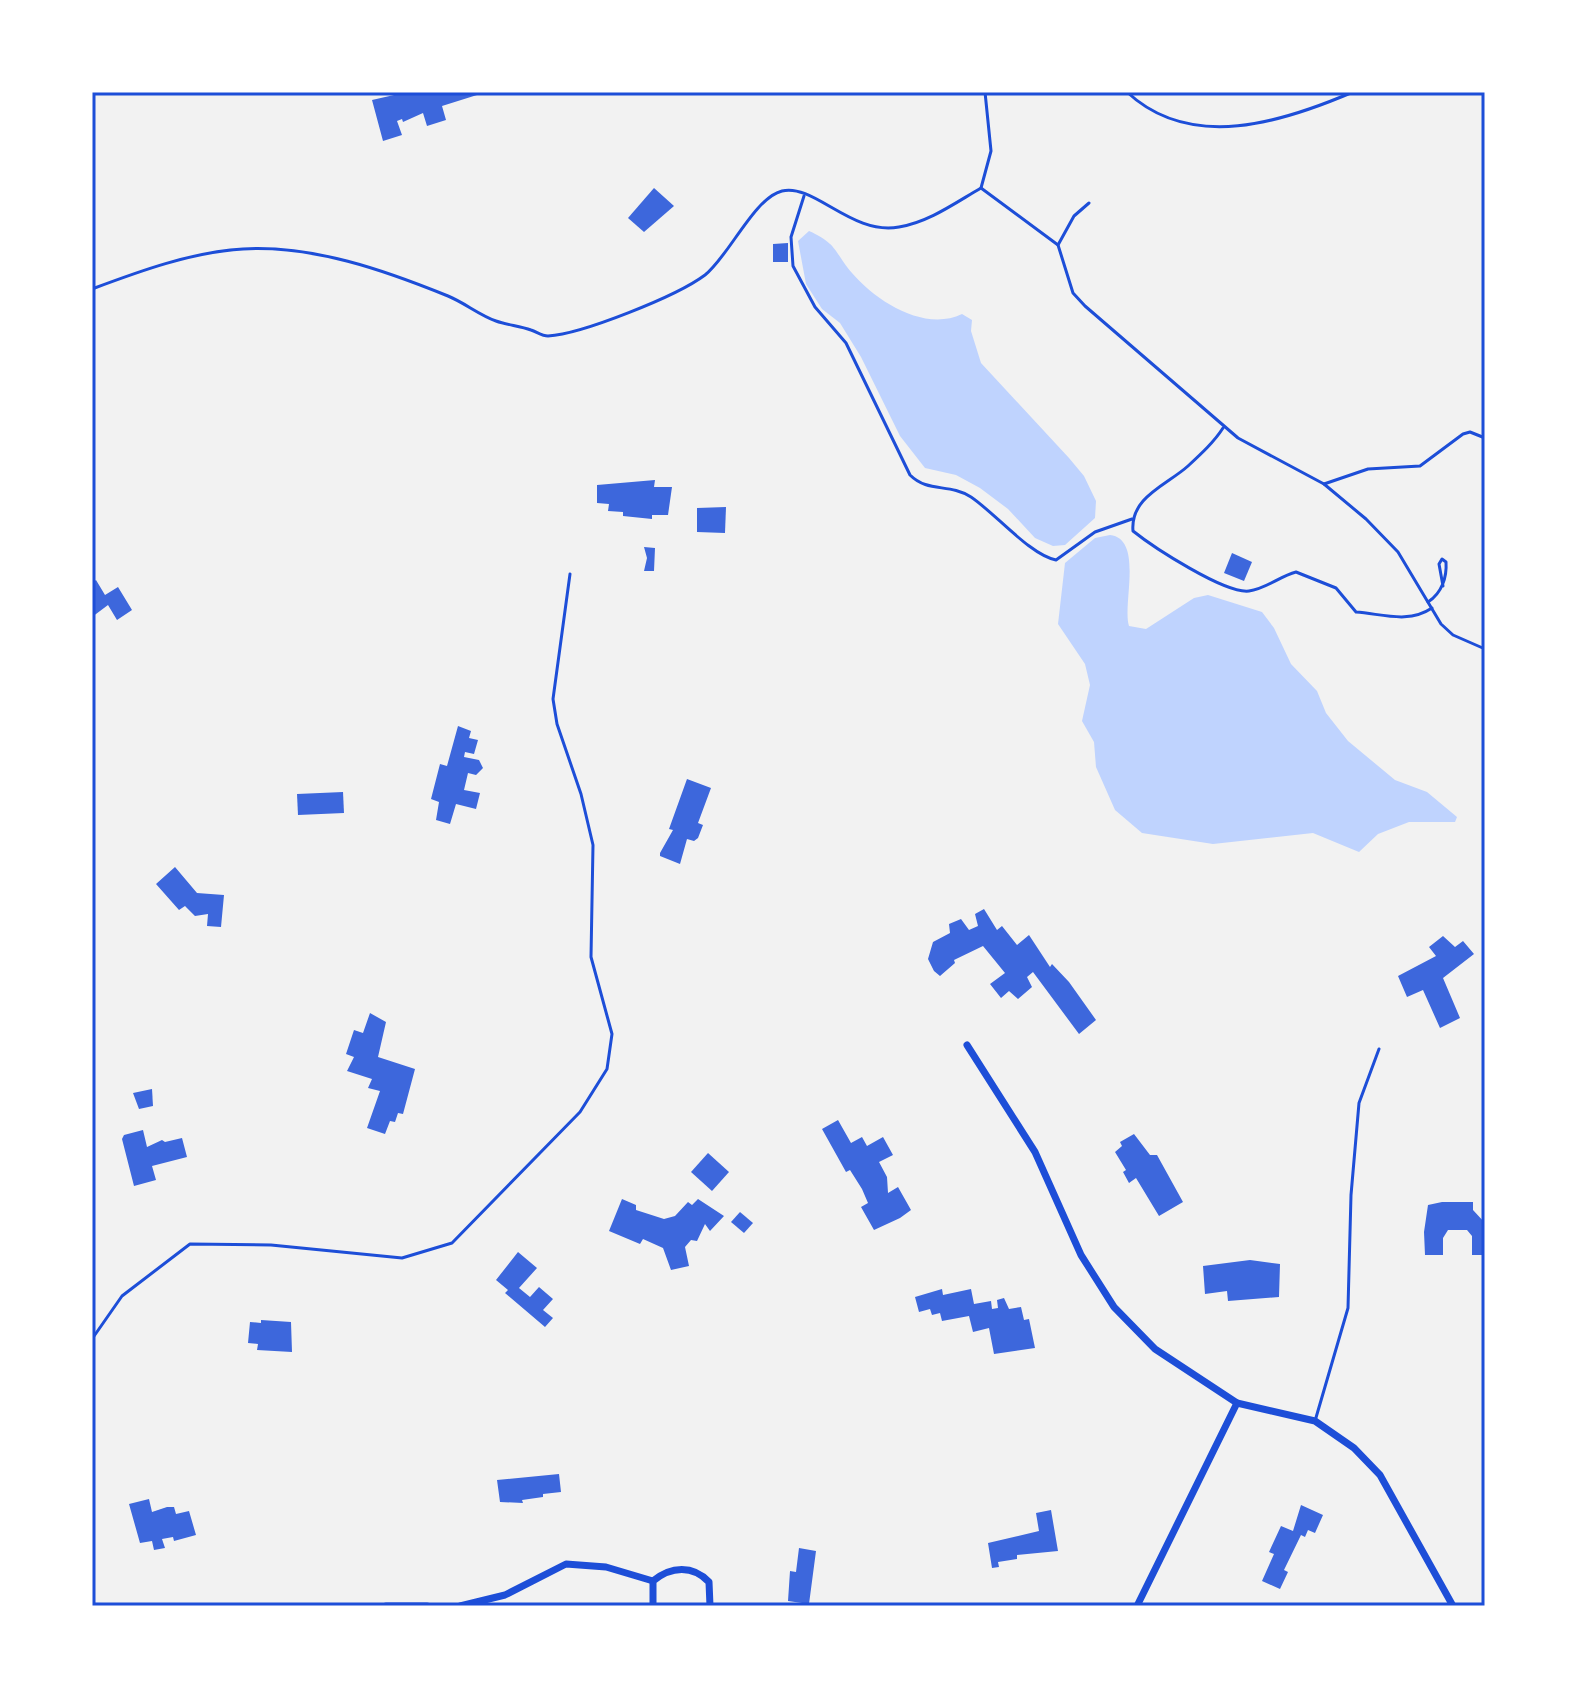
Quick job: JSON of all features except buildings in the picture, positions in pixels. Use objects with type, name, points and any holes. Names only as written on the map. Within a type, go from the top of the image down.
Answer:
[{"type":"street","points":[[967,1045],[1035,1152],[1081,1255],[1114,1307],[1155,1349],[1237,1403],[1315,1421],[1354,1448],[1380,1475],[1453,1606]]},
{"type":"street","points":[[1137,1606],[1237,1403]]},
{"type":"street","points":[[460,1606],[505,1595],[566,1564],[606,1567],[653,1581],[670,1571],[701,1573],[712,1591],[710,1606]]},
{"type":"street","points":[[653,1581],[653,1606]]},
{"type":"street","points":[[386,1606],[427,1606]]},
{"type":"lane","points":[[92,289],[145,269],[208,254],[243,249],[283,250],[384,271],[454,298],[496,321],[546,336],[630,313],[706,274],[761,206],[779,191],[792,190],[805,195],[849,220],[869,227],[897,228],[925,220],[981,188],[991,151],[985,92]]},
{"type":"lane","points":[[1127,92],[1159,117],[1221,126],[1284,120],[1353,92]]},
{"type":"lane","points":[[981,188],[1058,245],[1073,293],[1085,306],[1224,427],[1260,451],[1324,484],[1398,552],[1428,602],[1453,635],[1485,649]]},
{"type":"lane","points":[[805,195],[791,237],[793,266],[815,307],[846,343],[910,475],[929,488],[957,489],[1005,523],[1045,558],[1056,560],[1095,532],[1132,519],[1149,493],[1187,467],[1224,427]]},
{"type":"lane","points":[[1058,245],[1074,216],[1089,203]]},
{"type":"lane","points":[[1324,484],[1368,469],[1420,466],[1463,434],[1470,432],[1485,438]]},
{"type":"lane","points":[[1132,519],[1133,531],[1145,541],[1240,591],[1253,591],[1296,572],[1336,588],[1356,612],[1404,619],[1432,608]]},
{"type":"lane","points":[[1428,602],[1443,586],[1447,573],[1442,559],[1439,564],[1443,586]]},
{"type":"lane","points":[[92,1339],[122,1296],[190,1244],[271,1245],[402,1258],[452,1243],[580,1112],[607,1069],[612,1034],[591,957],[593,845],[581,794],[557,724],[553,699],[570,574]]},
{"type":"lane","points":[[1315,1421],[1348,1308],[1351,1195],[1359,1103],[1379,1049]]},
{"type":"water","points":[[809,231],[831,244],[862,284],[902,311],[933,319],[948,319],[962,314],[972,320],[971,331],[981,363],[1084,476],[1096,501],[1095,518],[1065,545],[1053,546],[1035,538],[1008,509],[980,488],[956,475],[925,468],[900,436],[861,357],[840,323],[822,309],[806,284],[798,241]]},
{"type":"water","points":[[1110,535],[1120,539],[1129,560],[1129,626],[1146,629],[1194,598],[1208,595],[1262,612],[1274,628],[1291,664],[1317,691],[1326,713],[1348,741],[1395,780],[1427,792],[1457,817],[1455,822],[1409,822],[1378,834],[1359,852],[1313,833],[1213,844],[1142,833],[1115,810],[1096,767],[1094,742],[1082,721],[1090,685],[1085,664],[1058,624],[1065,563],[1095,538]]},
{"type":"waterway","points":[[92,1605],[115,1606]]}]
